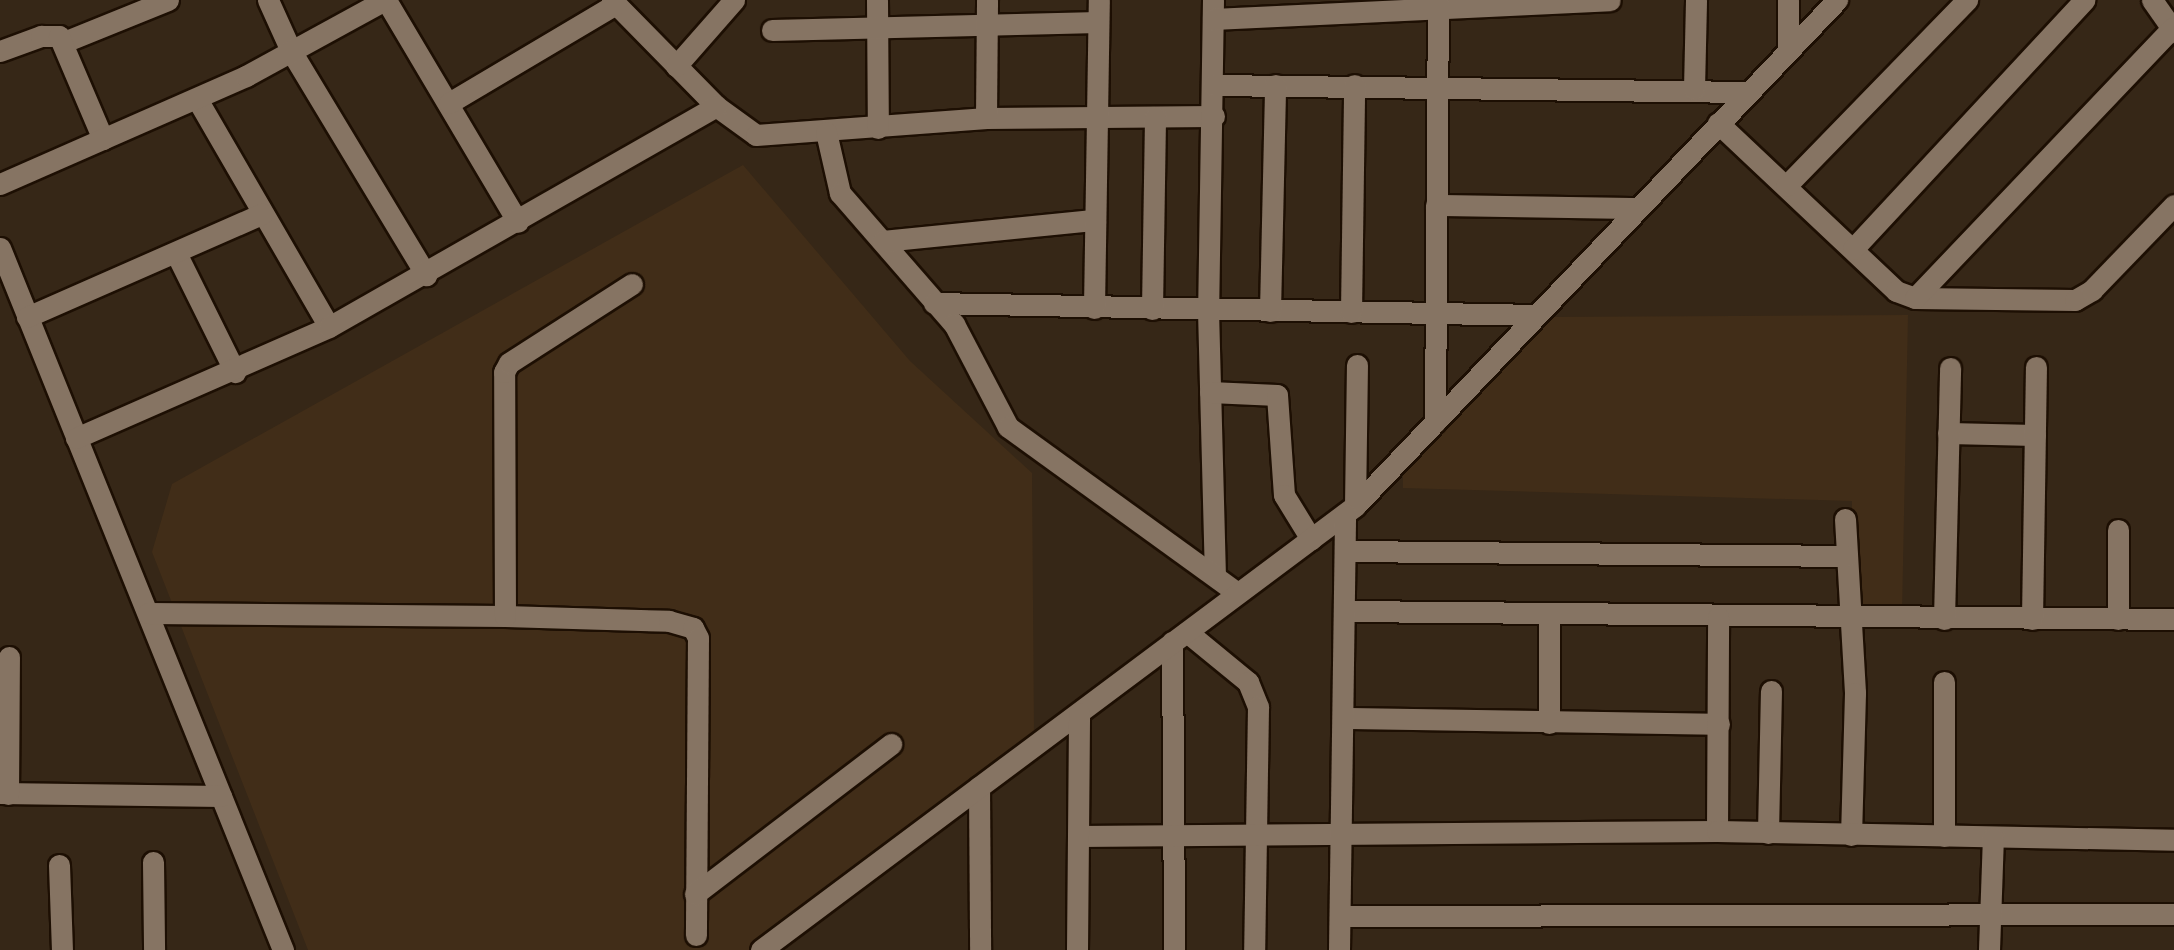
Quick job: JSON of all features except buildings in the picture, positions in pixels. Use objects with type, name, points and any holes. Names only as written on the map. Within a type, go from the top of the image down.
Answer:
[{"type":"street","points":[[64,42],[168,0]]},
{"type":"street","points":[[268,0],[291,51],[426,275]]},
{"type":"street","points":[[0,184],[197,99],[386,0],[518,222]]},
{"type":"street","points":[[676,66],[734,0]]},
{"type":"street","points":[[877,0],[878,128]]},
{"type":"street","points":[[986,118],[987,0]]},
{"type":"street","points":[[1094,308],[1099,0]]},
{"type":"street","points":[[1215,576],[1208,310],[1214,116],[1213,9],[1610,0]]},
{"type":"street","points":[[1694,89],[1696,0]]},
{"type":"street","points":[[1788,0],[1788,51]]},
{"type":"street","points":[[760,950],[1350,510],[1745,92],[1837,0]]},
{"type":"street","points":[[1786,186],[1967,0]]},
{"type":"street","points":[[1852,249],[2084,0]]},
{"type":"street","points":[[1915,298],[2173,30],[2152,0]]},
{"type":"street","points":[[449,103],[614,2],[716,106],[756,135],[826,132],[986,118],[1214,116]]},
{"type":"street","points":[[1435,422],[1438,4]]},
{"type":"street","points":[[772,30],[1098,22]]},
{"type":"street","points":[[0,51],[49,34],[64,42],[103,139]]},
{"type":"street","points":[[1213,85],[1437,85],[1694,89],[1745,92]]},
{"type":"street","points":[[1270,311],[1275,85]]},
{"type":"street","points":[[1351,312],[1354,85]]},
{"type":"street","points":[[197,99],[329,327]]},
{"type":"street","points":[[75,438],[235,372],[329,327],[426,275],[716,106]]},
{"type":"street","points":[[1152,309],[1155,117]]},
{"type":"street","points":[[1718,123],[1896,291],[1915,298],[2075,300],[2092,290],[2174,205]]},
{"type":"street","points":[[826,132],[840,193],[958,330],[1008,427],[1237,593]]},
{"type":"street","points":[[1436,205],[1636,208]]},
{"type":"street","points":[[27,317],[262,214]]},
{"type":"street","points":[[883,241],[1095,220]]},
{"type":"street","points":[[0,248],[284,950]]},
{"type":"street","points":[[176,253],[235,372]]},
{"type":"street","points":[[505,616],[504,372],[509,363],[632,284]]},
{"type":"street","points":[[934,303],[1094,308],[1535,315]]},
{"type":"street","points":[[1339,950],[1347,551],[1357,365]]},
{"type":"street","points":[[1944,619],[1950,368]]},
{"type":"street","points":[[2032,619],[2036,368]]},
{"type":"street","points":[[1210,392],[1277,395],[1284,495],[1311,539]]},
{"type":"street","points":[[1948,433],[2035,435]]},
{"type":"street","points":[[1845,519],[1855,693],[1851,835]]},
{"type":"street","points":[[2118,530],[2118,619]]},
{"type":"street","points":[[1347,551],[1847,556]]},
{"type":"street","points":[[1346,611],[1718,617],[2174,619]]},
{"type":"street","points":[[148,613],[505,616],[669,621],[693,628],[698,638],[696,935]]},
{"type":"street","points":[[1549,613],[1549,723]]},
{"type":"street","points":[[1717,831],[1718,617]]},
{"type":"street","points":[[1174,950],[1180,637]]},
{"type":"street","points":[[1180,637],[1255,694],[1260,720],[1255,835],[1254,950]]},
{"type":"street","points":[[9,657],[4,794],[221,796]]},
{"type":"street","points":[[1944,682],[1944,836]]},
{"type":"street","points":[[1768,833],[1771,691]]},
{"type":"street","points":[[1077,950],[1079,713]]},
{"type":"street","points":[[1344,718],[1719,724]]},
{"type":"street","points":[[695,894],[891,744]]},
{"type":"street","points":[[979,787],[980,950]]},
{"type":"street","points":[[1078,836],[1255,835],[1342,831],[1717,831],[2174,840]]},
{"type":"street","points":[[1989,950],[1993,838]]},
{"type":"street","points":[[153,862],[154,950]]},
{"type":"street","points":[[59,865],[62,950]]},
{"type":"street","points":[[1340,916],[1990,918],[2174,914]]},
{"type":"shaded area","points":[[743,165],[910,361],[1032,473],[1034,733],[750,950],[308,950],[152,552],[172,484]]},
{"type":"shaded area","points":[[1908,315],[1902,614],[1851,612],[1852,501],[1403,488],[1403,468],[1548,317]]}]
